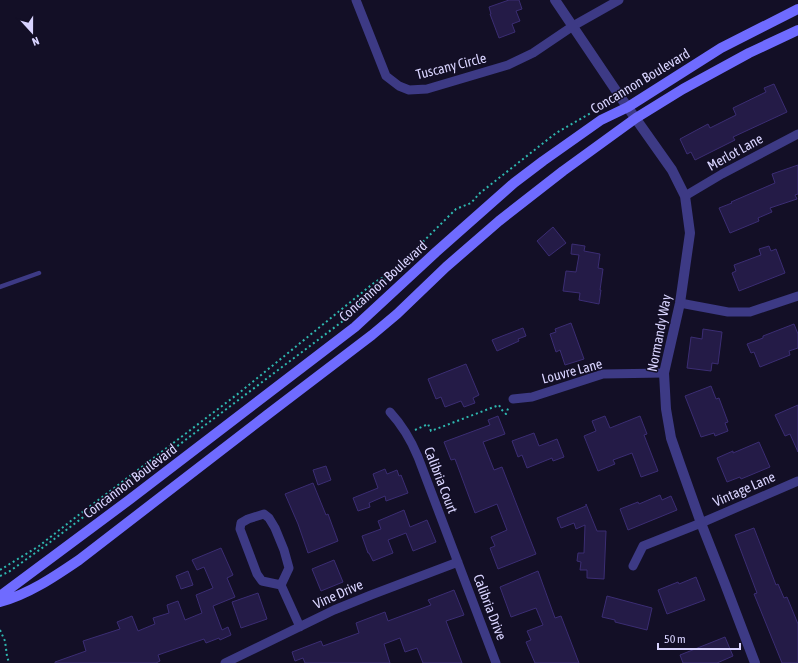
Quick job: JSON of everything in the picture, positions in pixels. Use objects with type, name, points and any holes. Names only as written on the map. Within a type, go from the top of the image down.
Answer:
[{"type":"main road","name":"Concannon Boulevard","points":[[0,596],[355,327],[436,252],[514,183],[601,120],[628,107],[722,48],[798,9]]},
{"type":"main road","name":"Concannon Boulevard","points":[[0,602],[13,598],[49,580],[86,555],[372,335],[499,221],[563,171],[636,118],[683,89],[749,53],[798,30]]},
{"type":"street","name":"Tuscany Circle","points":[[356,0],[386,76],[399,86],[409,90],[427,89],[508,65],[532,53],[573,26],[619,0]]},
{"type":"street","name":"Normandy Way","points":[[555,0],[672,170],[685,196],[690,233],[680,303],[664,373],[666,409],[671,438],[701,523],[755,663]]},
{"type":"street","name":"Merlot Lane","points":[[685,196],[722,174],[798,134]]},
{"type":"street","points":[[680,303],[728,312],[750,312],[798,296]]},
{"type":"street","name":"Louvre Lane","points":[[512,399],[532,397],[604,374],[664,373]]},
{"type":"street","name":"Calibria Court","points":[[390,412],[398,420],[418,457],[458,562]]},
{"type":"street","name":"Vintage Lane","points":[[633,566],[643,546],[701,523],[798,481]]},
{"type":"street","points":[[281,585],[262,581],[257,574],[240,529],[241,523],[248,519],[264,514],[269,518],[284,550],[289,568],[281,585],[300,627]]},
{"type":"street","name":"Vine Drive","points":[[230,662],[334,610],[458,562]]},
{"type":"street","name":"Calibria Drive","points":[[458,562],[496,663]]},
{"type":"lane","points":[[0,287],[39,273]]},
{"type":"path","points":[[0,576],[10,571],[49,543],[343,321],[426,238]]},
{"type":"path","points":[[0,570],[39,546],[239,393],[376,282],[390,274]]},
{"type":"path","points":[[406,434],[428,424],[431,431],[500,405],[501,409],[506,414]]},
{"type":"path","points":[[0,630],[5,641],[6,656],[9,663]]},
{"type":"building","points":[[509,0],[519,0],[522,9],[516,11],[520,21],[512,24],[515,32],[499,38],[489,7]]},
{"type":"building","points":[[774,84],[787,112],[733,137],[735,140],[695,160],[691,152],[687,154],[680,139],[708,124],[710,128],[736,115],[733,108],[766,92],[764,88]]},
{"type":"building","points":[[798,165],[798,194],[795,195],[797,199],[770,208],[772,212],[758,218],[759,221],[730,233],[719,208],[775,183],[772,174]]},
{"type":"building","points":[[553,227],[566,243],[549,256],[537,241]]},
{"type":"building","points":[[572,244],[585,246],[584,251],[600,254],[598,268],[603,269],[599,304],[579,300],[580,293],[563,291],[566,271],[576,272],[579,255],[571,254]]},
{"type":"building","points":[[769,246],[771,251],[776,249],[785,273],[739,291],[732,273],[736,271],[734,265],[761,255],[759,249]]},
{"type":"building","points":[[571,323],[584,359],[565,365],[560,350],[556,352],[550,334],[556,332],[555,329]]},
{"type":"building","points":[[794,324],[798,334],[798,348],[789,351],[790,355],[760,367],[754,352],[751,353],[747,344]]},
{"type":"building","points":[[523,328],[526,336],[518,339],[519,341],[497,351],[492,340]]},
{"type":"building","points":[[703,329],[722,332],[718,364],[712,363],[711,371],[687,368],[691,337],[702,339]]},
{"type":"building","points":[[466,364],[479,395],[473,398],[475,403],[464,407],[461,401],[445,407],[441,397],[436,399],[428,379]]},
{"type":"building","points":[[711,386],[716,399],[719,398],[728,422],[725,423],[728,431],[715,436],[714,433],[701,437],[685,396]]},
{"type":"building","points":[[798,405],[798,452],[790,434],[785,436],[775,415]]},
{"type":"building","points":[[498,416],[505,434],[483,442],[494,470],[502,467],[536,554],[498,569],[490,548],[495,546],[491,537],[507,530],[497,504],[475,513],[455,459],[451,460],[444,442],[490,425],[488,420]]},
{"type":"building","points":[[605,416],[610,428],[640,416],[647,434],[644,435],[658,471],[641,477],[632,453],[613,460],[615,464],[598,471],[584,436],[596,431],[592,421]]},
{"type":"building","points":[[534,433],[539,446],[557,439],[564,457],[553,461],[552,458],[527,468],[522,455],[518,457],[512,441]]},
{"type":"building","points":[[759,442],[770,467],[741,479],[740,477],[727,482],[717,458]]},
{"type":"building","points":[[326,466],[331,480],[318,485],[313,470]]},
{"type":"building","points":[[385,469],[387,474],[397,470],[399,476],[401,475],[408,493],[386,501],[385,496],[369,503],[370,507],[358,511],[353,498],[378,488],[373,474]]},
{"type":"building","points":[[313,483],[326,515],[328,514],[338,541],[308,553],[298,524],[285,494]]},
{"type":"building","points":[[660,495],[662,500],[671,496],[677,510],[628,530],[620,509],[638,502],[639,504]]},
{"type":"building","points":[[586,504],[597,531],[606,531],[604,579],[587,578],[587,570],[580,570],[581,562],[577,561],[578,553],[584,553],[585,525],[576,529],[574,523],[561,528],[557,518],[586,506]]},
{"type":"building","points":[[404,510],[410,527],[427,520],[436,542],[413,551],[406,533],[388,540],[393,553],[373,561],[368,553],[362,536],[381,529],[378,521]]},
{"type":"building","points":[[754,528],[776,585],[778,584],[784,598],[787,597],[798,624],[798,663],[782,663],[754,594],[757,593],[735,535]]},
{"type":"building","points":[[221,548],[233,575],[227,578],[235,597],[213,606],[222,630],[228,627],[231,635],[220,640],[219,638],[206,643],[204,639],[158,655],[160,661],[156,663],[55,663],[86,651],[83,641],[120,629],[117,622],[132,616],[138,631],[155,624],[153,618],[169,613],[167,605],[178,601],[185,620],[202,613],[196,595],[213,588],[204,567],[197,570],[192,560]]},
{"type":"building","points":[[334,560],[343,582],[321,591],[312,569]]},
{"type":"building","points":[[188,571],[193,585],[181,589],[176,576]]},
{"type":"building","points":[[538,571],[555,618],[561,616],[579,663],[535,663],[526,642],[531,640],[527,631],[543,625],[536,608],[511,617],[500,587]]},
{"type":"building","points":[[696,577],[705,600],[667,614],[658,590]]},
{"type":"building","points":[[454,590],[464,615],[446,621],[462,663],[423,663],[417,648],[405,652],[400,638],[384,644],[390,663],[305,663],[303,658],[295,661],[292,652],[321,641],[323,646],[359,633],[356,623],[385,612],[388,621],[431,605],[428,600]]},
{"type":"building","points":[[258,593],[267,619],[241,628],[232,602]]},
{"type":"building","points":[[607,596],[652,608],[647,630],[602,617]]},
{"type":"building","points":[[725,637],[733,656],[717,663],[683,663],[680,655]]}]
